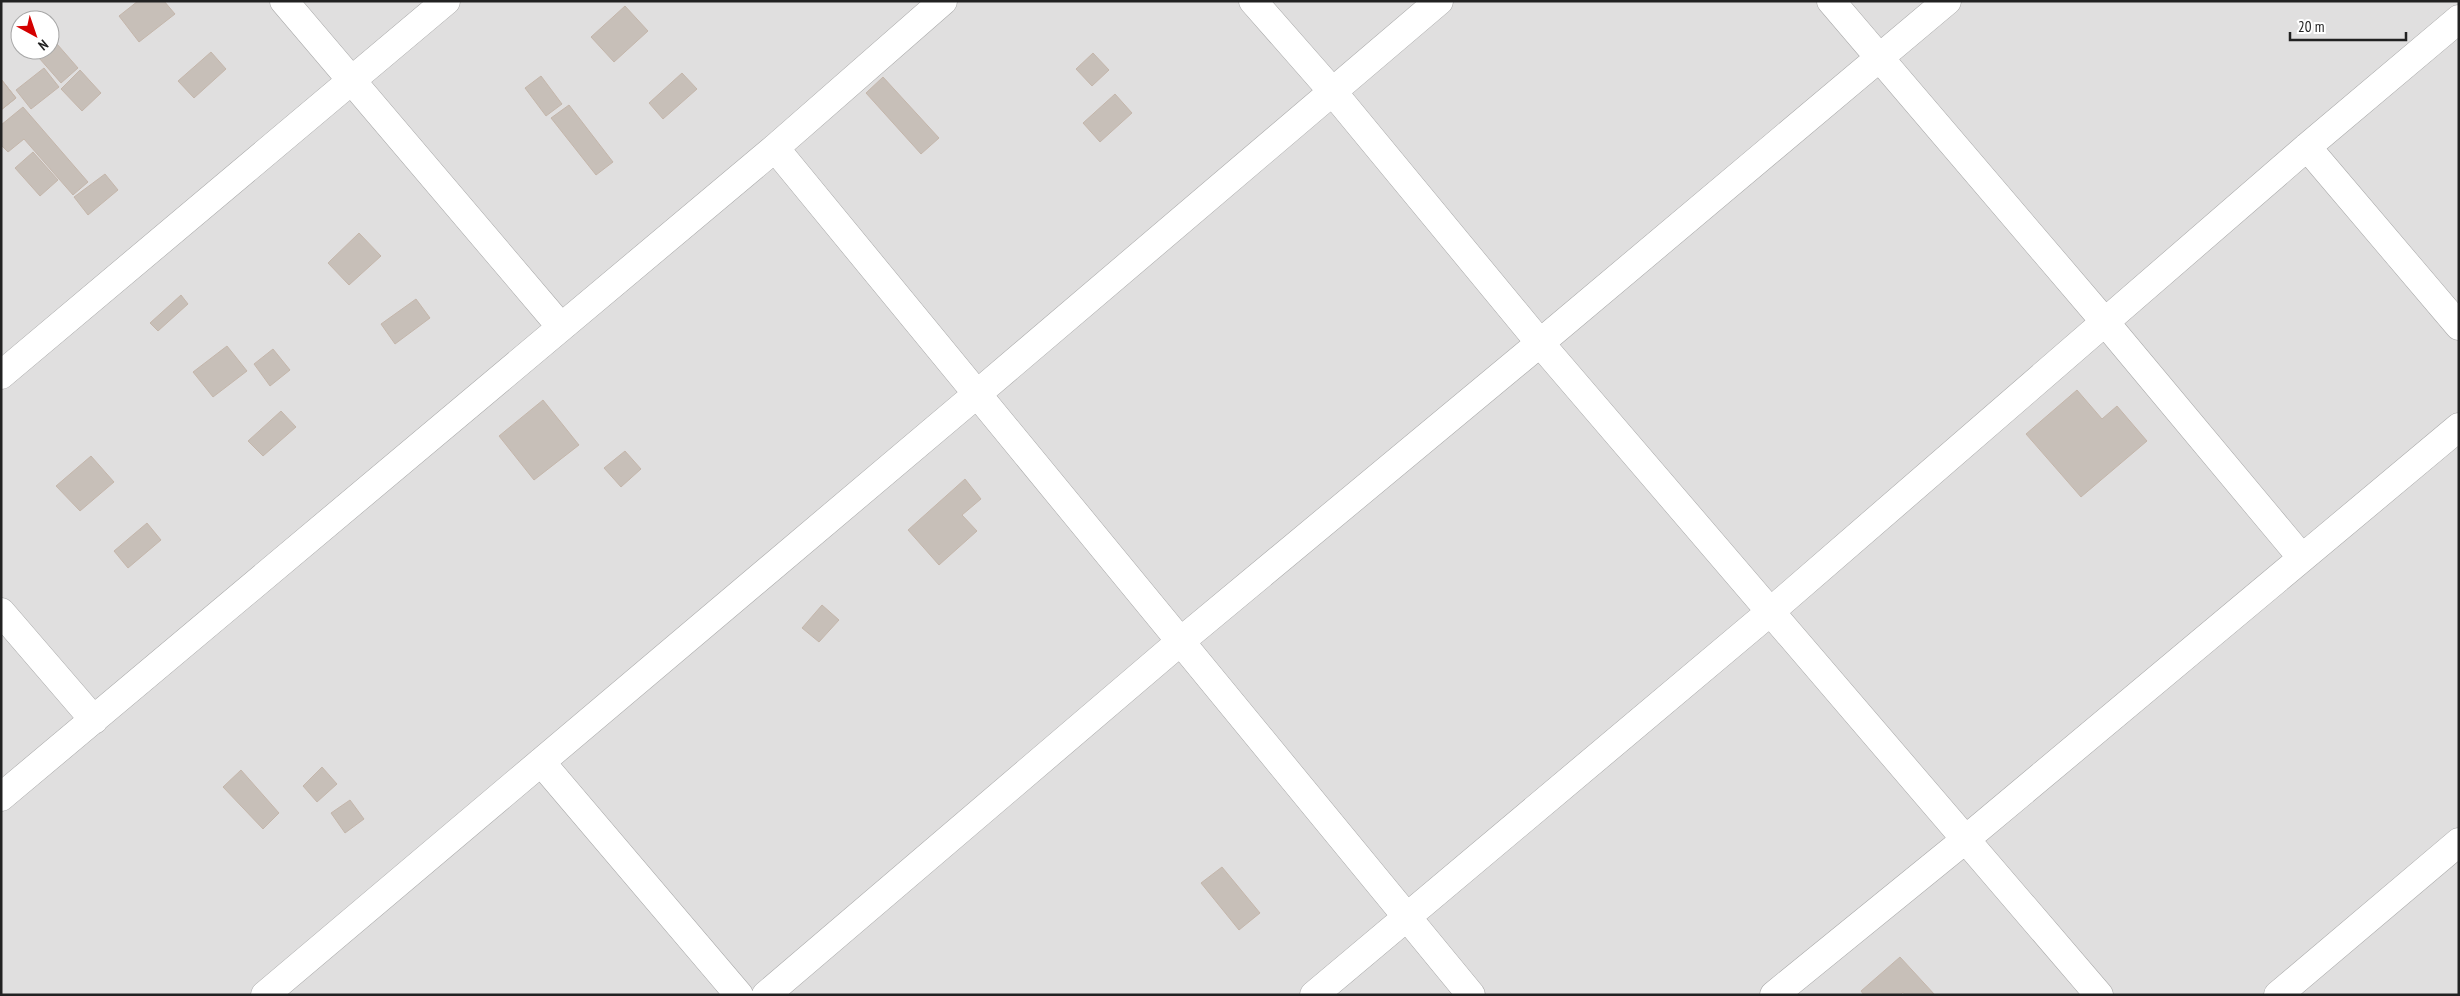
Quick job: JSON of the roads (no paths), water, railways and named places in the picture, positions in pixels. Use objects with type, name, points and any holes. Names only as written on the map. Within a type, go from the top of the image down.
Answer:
[{"type":"street","points":[[284,1],[561,327]]},
{"type":"street","points":[[1,375],[446,1]]},
{"type":"street","points":[[1,797],[775,148],[943,1]]},
{"type":"street","points":[[1253,1],[1332,91],[1540,343],[2100,995]]},
{"type":"street","points":[[265,995],[1439,1]]},
{"type":"street","points":[[1831,1],[2105,322],[2302,558]]},
{"type":"street","points":[[766,995],[1180,641],[1540,343],[1947,1]]},
{"type":"street","points":[[1314,995],[1770,612],[2307,147],[2459,19]]},
{"type":"street","points":[[2307,147],[2459,326]]},
{"type":"street","points":[[775,148],[1471,995]]},
{"type":"street","points":[[1774,995],[1966,839],[2459,427]]},
{"type":"street","points":[[1,612],[94,720]]},
{"type":"street","points":[[541,762],[738,995]]},
{"type":"street","points":[[2278,995],[2459,842]]}]
